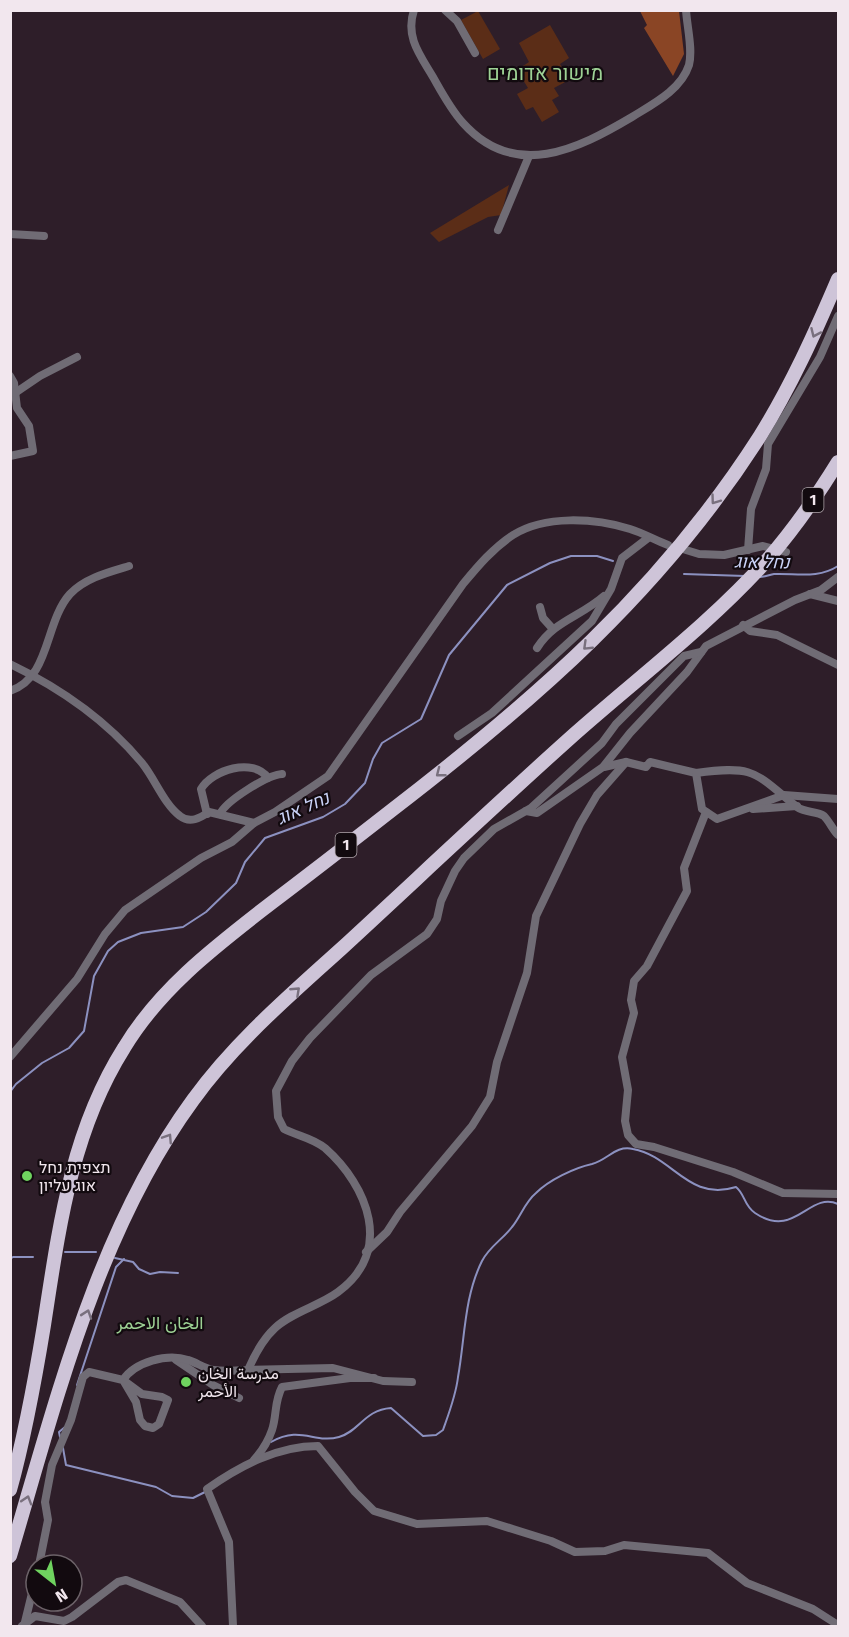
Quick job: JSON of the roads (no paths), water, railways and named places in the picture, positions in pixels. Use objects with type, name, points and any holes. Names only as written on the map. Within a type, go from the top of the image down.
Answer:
[{"type":"highway","name":"1","points":[[10,1490],[22,1445],[70,1173],[93,1106],[126,1044],[155,1005],[194,965],[510,717],[561,672],[627,606],[711,505],[761,434],[813,339],[838,279]]},
{"type":"highway","name":"1","points":[[10,1556],[75,1347],[112,1245],[138,1188],[191,1102],[239,1045],[311,976],[567,741],[725,601],[785,537],[838,462]]},
{"type":"street","points":[[414,10],[410,24],[414,46],[455,113],[470,130],[488,144],[505,152],[529,156],[552,154],[588,141],[651,106],[677,85],[689,64],[686,10]]},
{"type":"street","points":[[463,10],[449,13],[476,53]]},
{"type":"street","points":[[498,230],[529,156]]},
{"type":"street","points":[[10,234],[44,236]]},
{"type":"street","points":[[748,550],[751,509],[766,469],[768,444],[820,357],[838,316]]},
{"type":"street","points":[[15,393],[40,376],[77,357]]},
{"type":"street","points":[[10,376],[16,408],[29,426],[33,451],[10,456]]},
{"type":"street","points":[[10,1057],[78,979],[105,934],[125,909],[201,858],[232,842],[254,823],[275,812],[328,776],[463,584],[488,555],[512,536],[529,527],[548,523],[594,521],[631,530],[668,545]]},
{"type":"street","points":[[458,736],[492,713],[592,621],[611,589],[622,558],[648,537]]},
{"type":"street","points":[[686,550],[699,554],[723,555],[763,546],[786,552]]},
{"type":"street","points":[[10,691],[24,685],[34,676],[59,611],[70,593],[95,576],[129,566]]},
{"type":"street","points":[[526,811],[537,813],[603,767],[706,646],[743,625],[821,590],[838,577]]},
{"type":"street","points":[[537,648],[552,628],[589,610],[611,589]]},
{"type":"street","points":[[810,594],[838,601]]},
{"type":"street","points":[[540,607],[543,618],[552,628]]},
{"type":"street","points":[[743,625],[750,631],[777,635],[838,665]]},
{"type":"street","points":[[248,1370],[254,1356],[275,1328],[339,1292],[359,1270],[366,1253],[371,1228],[367,1204],[326,1149],[315,1141],[284,1129],[278,1117],[276,1091],[282,1077],[310,1038],[371,975],[428,934],[437,919],[441,901],[454,871],[464,858],[494,828],[526,811],[602,743],[616,724],[684,656],[701,652]]},
{"type":"street","points":[[10,664],[34,676],[106,724],[151,774],[179,816],[189,820],[207,814],[220,814],[254,823]]},
{"type":"street","points":[[603,767],[626,762],[646,767],[650,762],[696,773],[722,769],[746,770],[760,775],[797,806],[823,816],[838,835]]},
{"type":"street","points":[[366,1253],[387,1232],[400,1212],[472,1126],[489,1097],[497,1062],[527,973],[536,916],[579,824],[597,795],[626,762]]},
{"type":"street","points":[[207,814],[201,789],[210,777],[239,768],[257,770],[268,778]]},
{"type":"street","points":[[696,773],[702,809],[717,819],[784,795],[838,799]]},
{"type":"street","points":[[220,814],[251,787],[282,774]]},
{"type":"street","points":[[743,809],[797,806]]},
{"type":"street","points":[[706,812],[684,868],[687,891],[647,966],[634,981],[631,1000],[634,1013],[622,1057],[628,1090],[625,1121],[627,1135],[636,1144],[654,1147],[733,1172],[783,1193],[838,1194]]},
{"type":"street","points":[[172,1358],[193,1369],[213,1385],[239,1398]]},
{"type":"street","points":[[123,1380],[128,1372],[145,1363],[172,1358],[186,1359],[212,1370],[333,1368],[374,1378]]},
{"type":"street","points":[[41,1553],[48,1520],[45,1502],[52,1465],[71,1420],[83,1377],[89,1372],[123,1380],[142,1394],[162,1396],[168,1400],[159,1424],[153,1428],[145,1426],[140,1420],[136,1402],[123,1380]]},
{"type":"street","points":[[253,1462],[263,1450],[273,1429],[276,1399],[282,1387],[350,1378],[412,1382]]},
{"type":"street","points":[[233,1626],[229,1542],[207,1489],[238,1467],[298,1447],[318,1446],[374,1512],[417,1524],[487,1521],[575,1552],[605,1551],[624,1545],[708,1553],[747,1583],[813,1609],[838,1625]]},
{"type":"street","points":[[24,1625],[35,1616],[64,1621],[118,1582],[126,1580],[180,1602],[202,1626]]},
{"type":"waterway","name":"נחל אוג","points":[[10,1092],[16,1084],[42,1063],[69,1048],[84,1031],[94,976],[108,951],[118,942],[141,933],[183,927],[206,912],[236,883],[245,862],[265,838],[323,817],[345,804],[365,783],[373,759],[382,743],[421,719],[449,655],[507,585],[550,563],[571,556],[597,556],[613,561]]},
{"type":"waterway","name":"נחל אוג","points":[[760,577],[774,574],[823,573],[838,566]]},
{"type":"waterway","name":"נחל אוג","points":[[684,574],[745,576]]},
{"type":"waterway","points":[[271,1442],[291,1435],[330,1439],[339,1437],[352,1430],[368,1416],[391,1408],[423,1436],[436,1435],[443,1430],[457,1384],[472,1289],[485,1256],[515,1223],[529,1201],[541,1188],[562,1175],[598,1162],[616,1151],[627,1148],[647,1153],[693,1183],[705,1188],[719,1190],[736,1187],[751,1210],[769,1220],[791,1219],[818,1204],[828,1202],[838,1204]]},
{"type":"waterway","points":[[65,1252],[96,1252]]},
{"type":"waterway","points":[[10,1259],[33,1257]]},
{"type":"waterway","points":[[115,1258],[133,1262],[139,1269],[150,1274],[178,1273]]},
{"type":"waterway","points":[[77,1385],[116,1267],[124,1259]]},
{"type":"waterway","points":[[60,1437],[59,1432],[65,1427]]},
{"type":"waterway","points":[[63,1448],[66,1465],[156,1487],[172,1496],[193,1498],[205,1492]]},
{"type":"place","name":"תצפית נחל אוג עליון","points":[[27,1176]]},
{"type":"place","name":"مدرسة الخان الأحمر","points":[[186,1382]]},
{"type":"district","name":"מישור אדומים","points":[[545,73]]},
{"type":"district","name":"الخان الاحمر","points":[[160,1323]]}]
